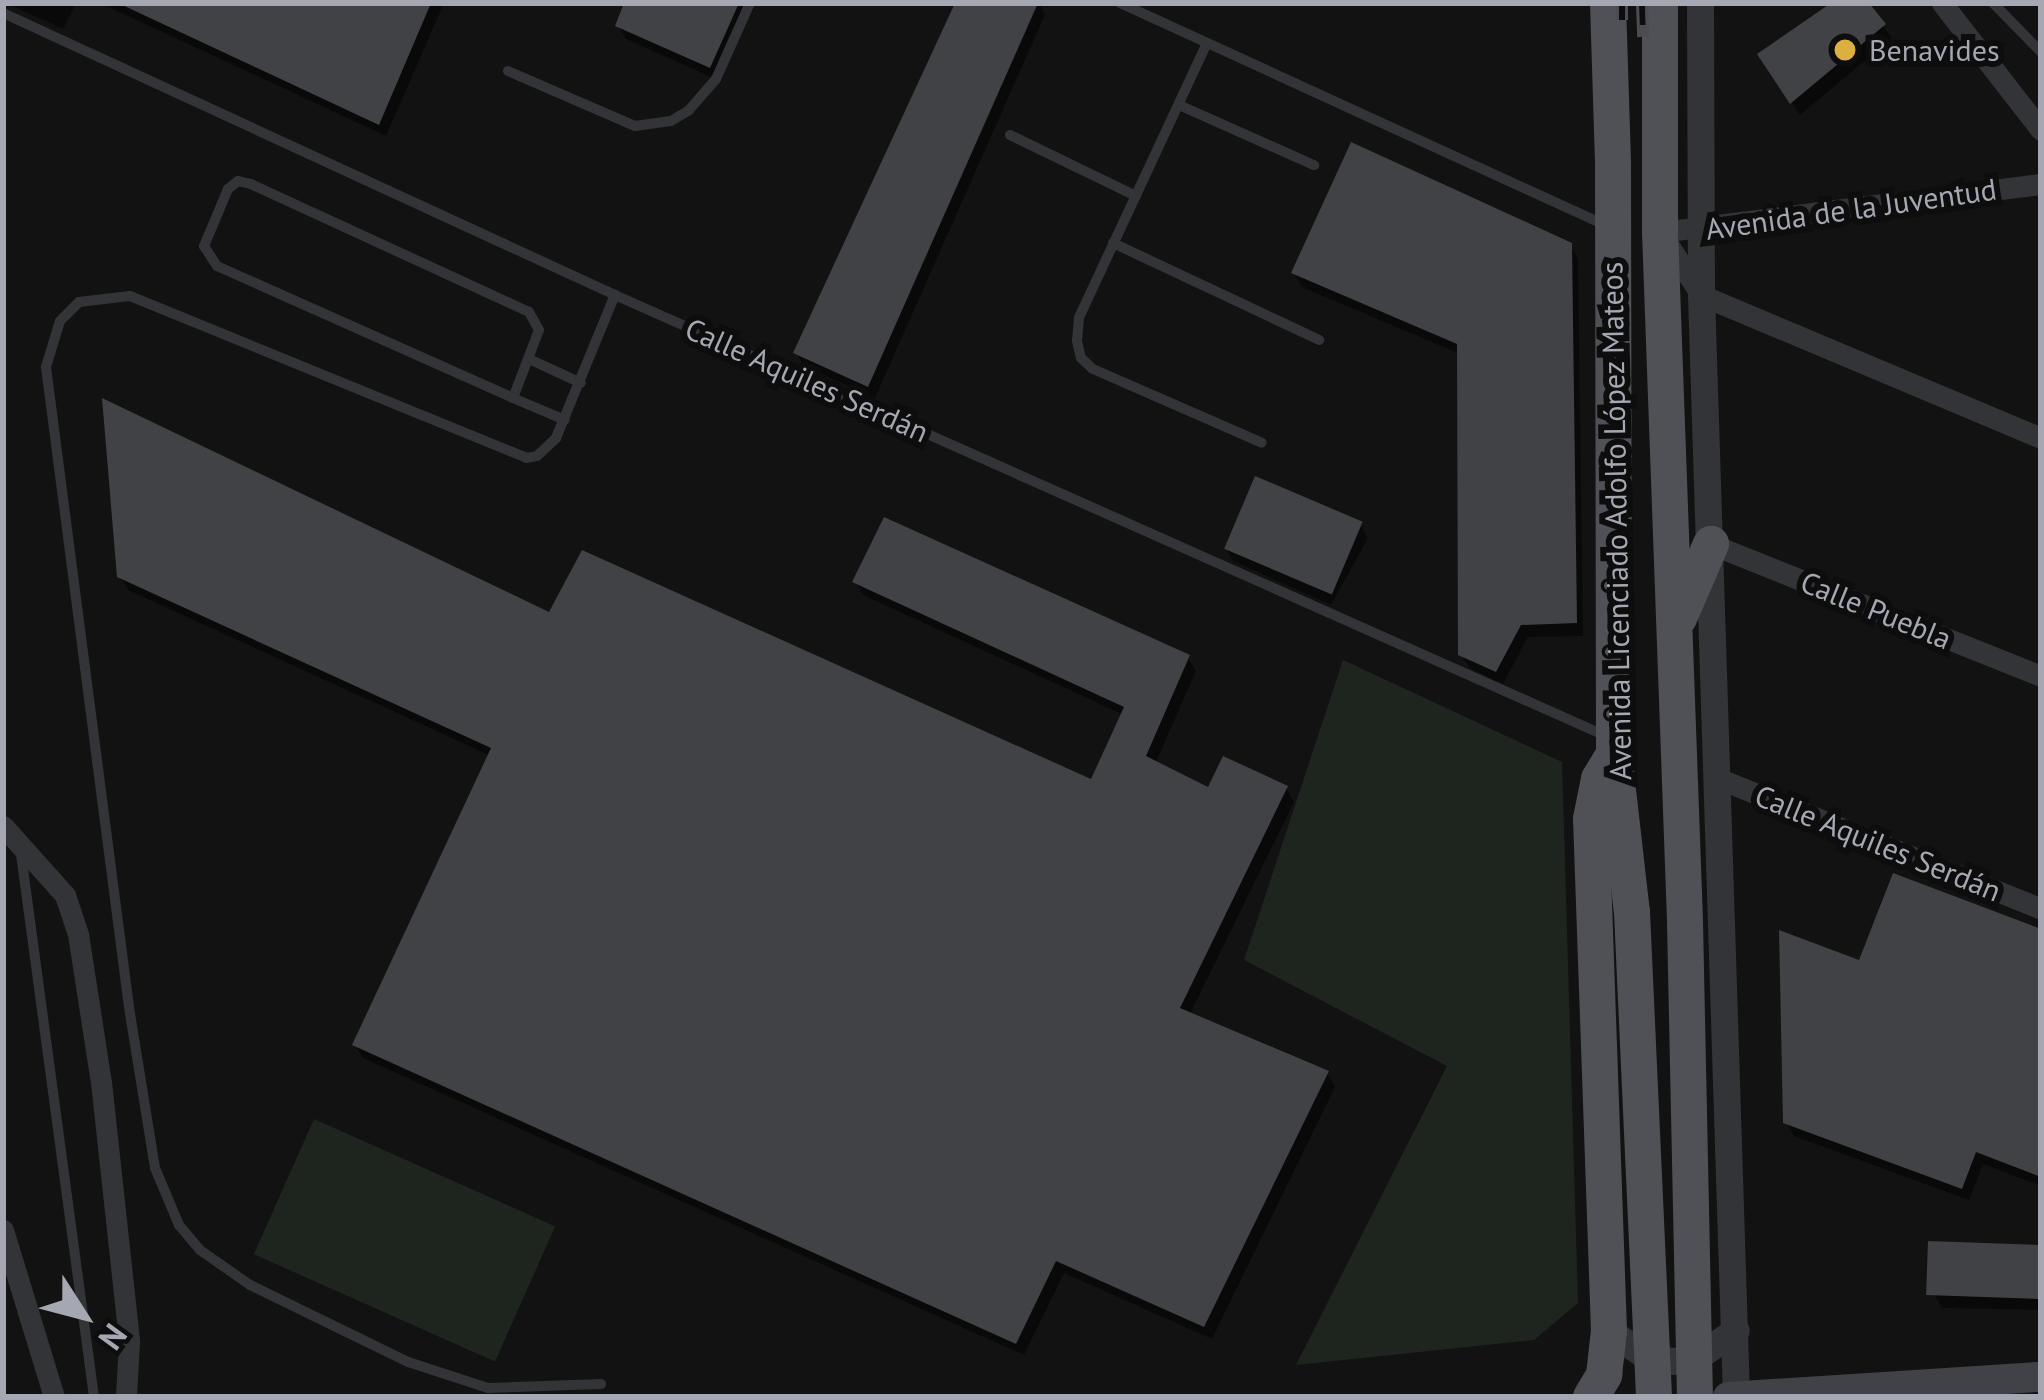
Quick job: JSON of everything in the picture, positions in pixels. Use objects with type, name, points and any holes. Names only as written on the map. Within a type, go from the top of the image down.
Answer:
[{"type":"main road","name":"Avenida Licenciado Adolfo López Mateos","points":[[1608,3],[1614,747],[1632,911],[1654,1397]]},
{"type":"main road","name":"Avenida Licenciado Adolfo López Mateos","points":[[1660,3],[1660,232],[1685,922],[1695,1397]]},
{"type":"main road","points":[[1676,627],[1711,544]]},
{"type":"main road","points":[[1591,1397],[1604,1375],[1609,1331],[1591,819],[1599,779],[1614,747]]},
{"type":"main road","points":[[1732,1397],[2041,1377]]},
{"type":"street","points":[[1700,3],[1701,295],[1736,1330],[1732,1397]]},
{"type":"street","points":[[1942,3],[2041,130]]},
{"type":"street","name":"Avenida de la Juventud","points":[[1660,232],[2041,184]]},
{"type":"street","points":[[1660,232],[1701,295],[2041,437]]},
{"type":"street","name":"Calle Puebla","points":[[1711,544],[2041,676]]},
{"type":"street","name":"Calle Aquiles Serdán","points":[[1715,778],[2041,909]]},
{"type":"street","points":[[3,826],[65,896],[78,934],[101,1082],[129,1341],[126,1397]]},
{"type":"street","points":[[3,1230],[54,1397]]},
{"type":"street","points":[[1609,1331],[1649,1358],[1673,1361],[1696,1358],[1736,1330]]},
{"type":"lane","points":[[508,70],[635,126],[671,121],[689,110],[716,79],[750,3]]},
{"type":"lane","points":[[1120,3],[1613,229]]},
{"type":"lane","points":[[1993,3],[2041,52]]},
{"type":"lane","name":"Calle Aquiles Serdán","points":[[3,13],[1614,747]]},
{"type":"lane","points":[[1207,43],[1078,318],[1081,358],[1094,369],[1262,443]]},
{"type":"lane","points":[[1178,105],[1314,164]]},
{"type":"lane","points":[[1010,135],[1136,196]]},
{"type":"lane","points":[[513,398],[539,330],[530,312],[251,184],[238,182],[228,189],[204,246],[217,266],[513,398],[565,421]]},
{"type":"lane","points":[[1113,243],[1319,340]]},
{"type":"lane","points":[[601,1384],[488,1388],[408,1362],[250,1286],[200,1250],[179,1225],[154,1168],[46,367],[60,321],[80,302],[130,296],[514,458],[537,456],[548,449],[565,421],[615,295]]},
{"type":"lane","points":[[529,359],[581,382]]},
{"type":"lane","points":[[20,845],[94,1397]]},
{"type":"shaded area","points":[[1343,660],[1562,762],[1578,1303],[1534,1340],[1296,1365],[1447,1066],[1244,960]]},
{"type":"shaded area","points":[[314,1119],[555,1226],[495,1362],[254,1254]]},
{"type":"building","points":[[118,3],[431,3],[379,125]]},
{"type":"building","points":[[624,3],[739,3],[710,68],[615,26]]},
{"type":"building","points":[[955,3],[1038,3],[868,387],[793,353]]},
{"type":"building","points":[[1831,3],[1869,3],[1886,24],[1790,104],[1757,54]]},
{"type":"building","points":[[1351,142],[1572,243],[1577,623],[1521,625],[1496,672],[1458,655],[1457,344],[1291,273]]},
{"type":"building","points":[[102,398],[549,612],[582,550],[1091,779],[1124,707],[852,582],[884,517],[1190,655],[1146,756],[1208,787],[1223,756],[1288,786],[1180,1008],[1329,1071],[1204,1327],[1056,1261],[1016,1344],[352,1045],[491,748],[117,577]]},
{"type":"building","points":[[1255,476],[1363,522],[1332,594],[1224,549]]},
{"type":"building","points":[[1893,873],[2041,929],[2041,1177],[1976,1152],[1962,1189],[1783,1123],[1779,930],[1859,960]]},
{"type":"building","points":[[1928,1241],[2041,1245],[2039,1299],[1926,1295]]},
{"type":"railway","points":[[1622,3],[1622,20]]},
{"type":"railway","points":[[1642,3],[1643,37]]},
{"type":"place","name":"Benavides","points":[[1845,50]]}]
